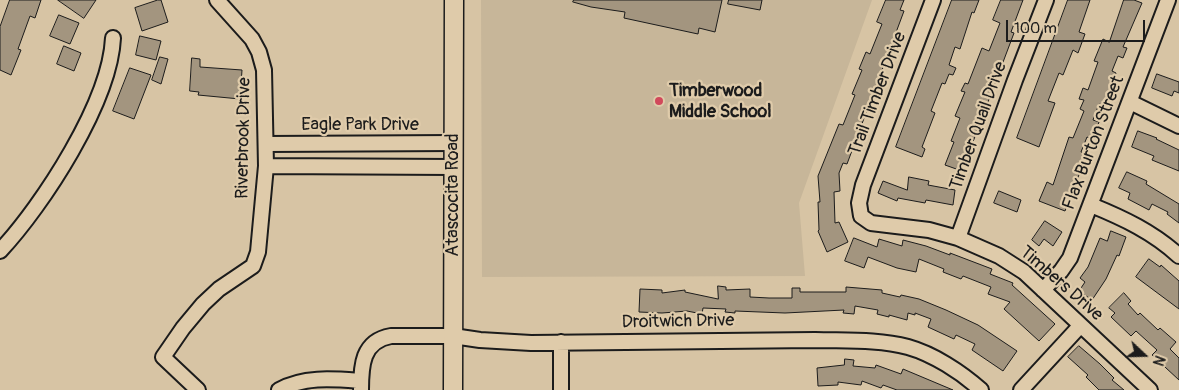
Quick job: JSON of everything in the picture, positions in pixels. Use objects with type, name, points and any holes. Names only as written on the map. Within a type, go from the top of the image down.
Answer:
[{"type":"main road","name":"Atascocita Road","points":[[453,390],[454,0]]},
{"type":"street","name":"Riverbrook Drive","points":[[198,390],[163,357],[183,328],[203,304],[219,289],[249,269],[255,262],[259,245],[266,166],[265,76],[262,61],[246,30],[217,0]]},
{"type":"street","name":"Trail Timber Drive","points":[[859,202],[863,185],[933,0]]},
{"type":"street","name":"Timber Quail Drive","points":[[958,238],[1046,0]]},
{"type":"street","name":"Flax Burton Street","points":[[1043,290],[1061,271],[1070,258],[1168,0]]},
{"type":"street","points":[[0,251],[18,231],[39,202],[82,131],[106,76],[113,38]]},
{"type":"street","points":[[1130,102],[1179,126]]},
{"type":"street","name":"Eagle Park Drive","points":[[266,144],[454,143]]},
{"type":"street","points":[[266,166],[454,167]]},
{"type":"street","name":"Timbers Drive","points":[[859,202],[862,216],[871,223],[929,230],[958,238],[981,247],[1012,264],[1043,290],[1150,390]]},
{"type":"street","points":[[1091,205],[1123,218],[1149,232],[1179,256]]},
{"type":"street","points":[[1021,390],[1080,326]]},
{"type":"street","name":"Droitwich Drive","points":[[361,385],[364,358],[368,348],[381,338],[391,336],[453,336],[522,343],[815,340],[896,345],[908,347],[930,356],[981,390]]},
{"type":"street","points":[[561,342],[561,390]]},
{"type":"street","points":[[280,390],[296,383],[332,379],[361,385]]},
{"type":"shaded area","name":"Timberwood Middle School","points":[[481,0],[872,0],[799,203],[805,276],[482,277]]},
{"type":"building","points":[[10,0],[41,0],[35,18],[30,16],[18,49],[21,50],[11,75],[0,70],[0,27]]},
{"type":"building","points":[[58,0],[96,0],[84,18]]},
{"type":"building","points":[[161,0],[168,22],[142,31],[135,8]]},
{"type":"building","name":"Timberwood Middle School","points":[[574,0],[722,0],[715,32],[699,28],[698,34],[624,18],[625,12],[591,7],[573,2]]},
{"type":"building","points":[[729,0],[762,0],[760,10],[728,4]]},
{"type":"building","points":[[886,0],[904,0],[900,10],[904,11],[847,164],[843,163],[839,173],[840,191],[834,192],[835,223],[839,222],[848,242],[827,252],[818,231],[818,202],[820,202],[818,176],[839,124],[843,125],[855,95],[852,94],[862,70],[859,69],[866,52],[870,54],[882,24],[877,22]]},
{"type":"building","points":[[952,0],[979,0],[974,13],[972,12],[960,49],[955,47],[949,65],[956,68],[953,75],[949,74],[945,84],[942,83],[931,111],[935,113],[922,147],[925,149],[922,157],[896,147]]},
{"type":"building","points":[[1001,0],[1023,0],[1011,32],[1014,33],[962,171],[945,165],[954,142],[951,141],[960,118],[955,116],[965,92],[961,91],[965,83],[968,84],[982,48],[989,51],[1000,23],[993,20]]},
{"type":"building","points":[[1068,0],[1090,0],[1079,32],[1085,34],[1078,53],[1073,50],[1063,75],[1059,73],[1048,101],[1055,103],[1039,147],[1017,138]]},
{"type":"building","points":[[1124,0],[1134,0],[1142,3],[1123,47],[1127,48],[1123,58],[1118,56],[1112,71],[1116,73],[1105,106],[1099,104],[1093,120],[1099,122],[1093,139],[1087,137],[1081,152],[1087,154],[1065,211],[1039,201],[1047,182],[1053,185],[1069,137],[1073,138],[1084,111],[1080,109],[1084,100],[1079,99],[1083,88],[1088,90],[1098,62],[1094,61],[1103,39],[1109,42]]},
{"type":"building","points":[[59,15],[79,23],[70,44],[50,36]]},
{"type":"building","points":[[140,36],[161,41],[156,60],[136,55]]},
{"type":"building","points":[[64,46],[81,53],[74,71],[57,64]]},
{"type":"building","points":[[160,57],[168,59],[161,84],[152,80]]},
{"type":"building","points":[[192,58],[200,59],[200,67],[242,70],[240,99],[198,95],[199,92],[190,91]]},
{"type":"building","points":[[130,68],[151,75],[134,119],[113,111]]},
{"type":"building","points":[[1157,74],[1179,82],[1179,93],[1174,91],[1172,96],[1152,88]]},
{"type":"building","points":[[1138,131],[1157,138],[1179,150],[1179,171],[1152,160],[1154,156],[1132,147]]},
{"type":"building","points":[[1127,172],[1147,181],[1146,184],[1179,204],[1179,223],[1167,214],[1168,212],[1152,204],[1149,210],[1128,199],[1130,193],[1119,188]]},
{"type":"building","points":[[909,177],[929,181],[928,185],[955,190],[953,205],[926,200],[925,203],[898,198],[897,201],[878,193],[883,181],[907,190]]},
{"type":"building","points":[[999,191],[1021,200],[1017,212],[994,203]]},
{"type":"building","points":[[1045,221],[1062,232],[1053,246],[1044,239],[1039,246],[1032,240]]},
{"type":"building","points":[[1111,231],[1126,237],[1119,256],[1117,255],[1106,279],[1092,300],[1079,291],[1085,282],[1080,278],[1088,267],[1100,238],[1107,241]]},
{"type":"building","points":[[854,238],[877,247],[879,239],[902,246],[903,240],[950,255],[950,253],[992,269],[990,274],[1013,283],[1012,285],[1055,324],[1039,341],[1004,309],[1010,302],[988,294],[991,287],[963,276],[961,279],[943,272],[944,269],[919,259],[916,272],[897,268],[868,257],[864,268],[845,261]]},
{"type":"building","points":[[1149,259],[1160,267],[1161,265],[1179,281],[1179,309],[1136,277]]},
{"type":"building","points":[[718,286],[726,287],[726,290],[750,289],[750,297],[769,298],[792,298],[792,288],[800,288],[800,292],[846,292],[846,287],[882,290],[882,293],[919,299],[946,310],[978,325],[1017,351],[1003,371],[972,350],[975,344],[956,335],[954,339],[928,327],[931,319],[915,313],[915,315],[908,313],[907,320],[889,315],[889,317],[877,314],[878,310],[855,306],[854,314],[843,313],[844,310],[785,313],[735,311],[735,313],[725,312],[726,309],[703,308],[702,314],[687,311],[639,312],[640,289],[662,290],[662,293],[685,290],[685,292],[718,299]]},
{"type":"building","points":[[1124,293],[1131,301],[1128,304],[1138,315],[1140,313],[1158,330],[1160,328],[1176,342],[1170,349],[1179,358],[1179,380],[1152,355],[1157,350],[1136,331],[1131,336],[1111,317],[1115,313],[1109,308]]},
{"type":"building","points":[[1079,346],[1100,364],[1114,378],[1112,380],[1124,390],[1099,390],[1086,377],[1088,375],[1068,357]]},
{"type":"building","points":[[845,359],[854,360],[853,366],[875,368],[876,365],[901,374],[903,369],[953,390],[897,390],[883,385],[881,388],[862,381],[861,385],[838,382],[838,385],[818,386],[817,368],[844,365]]},
{"type":"place","name":"Timberwood Middle School","points":[[659,101]]}]
